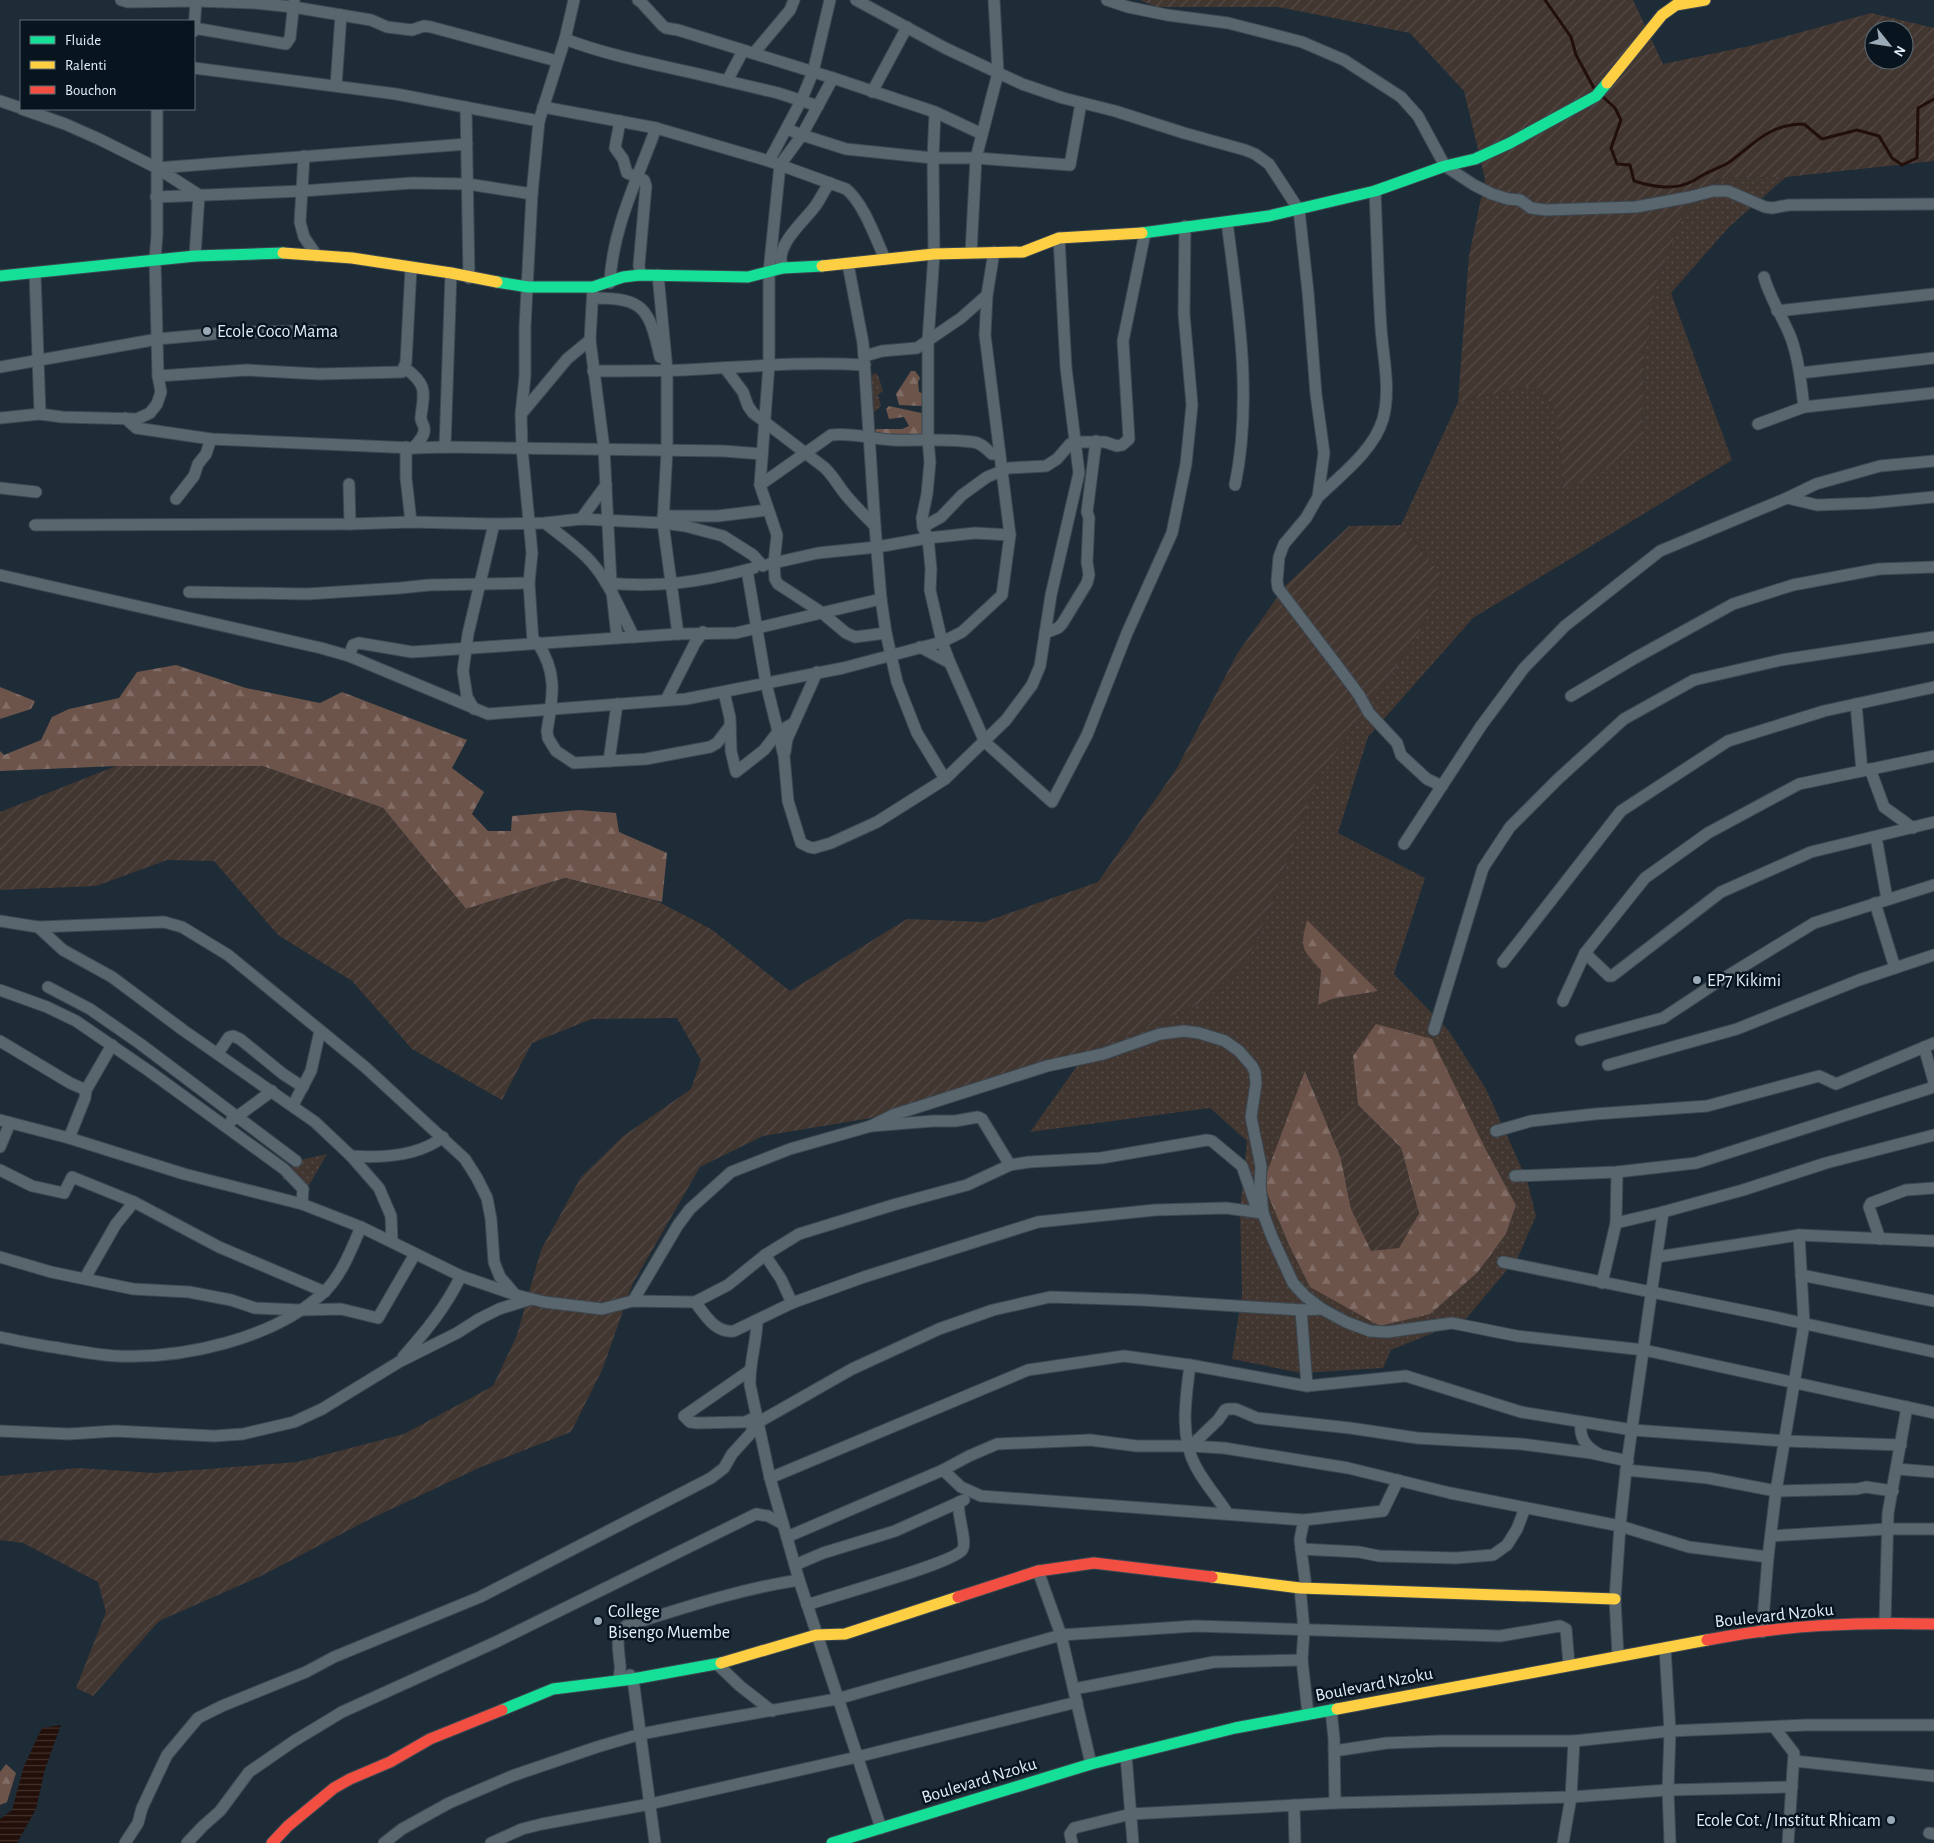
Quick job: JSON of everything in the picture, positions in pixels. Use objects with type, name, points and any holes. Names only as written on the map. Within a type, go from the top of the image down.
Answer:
[{"type":"street","points":[[121,0],[128,2],[196,1],[293,4],[370,20],[387,27],[412,30],[431,26],[557,61]]},
{"type":"street","points":[[574,0],[565,39],[539,121],[532,194],[525,327],[525,376],[521,414],[522,448],[532,553],[530,583],[535,642],[548,659],[552,685],[547,730],[548,738],[556,751],[574,762],[610,761],[646,758],[710,747],[717,743],[730,726]]},
{"type":"street","points":[[638,0],[666,28],[678,30],[833,78],[935,112],[982,134]]},
{"type":"street","points":[[727,81],[748,52],[790,10],[794,0]]},
{"type":"street","points":[[830,0],[813,72],[774,163],[769,272],[769,364],[760,486],[777,535],[769,564],[778,584],[821,612],[846,633],[855,637],[886,633]]},
{"type":"street","points":[[856,0],[998,73],[1046,92],[1255,154],[1269,164],[1299,210],[1316,394],[1324,453],[1318,497]]},
{"type":"street","points":[[972,253],[976,158],[998,73],[994,0]]},
{"type":"street","points":[[1107,0],[1128,7],[1228,23],[1302,42],[1344,60],[1401,97],[1428,132],[1445,166],[1492,194],[1508,199],[1520,200],[1531,208],[1538,210],[1636,207],[1714,191],[1728,192],[1772,208],[1789,205],[1934,204]]},
{"type":"street","points":[[593,293],[623,277],[640,275],[748,276],[783,268],[848,264],[885,258],[934,254],[1023,252],[1059,238],[1145,233],[1185,226],[1227,222],[1299,210],[1375,191],[1445,166],[1475,158],[1510,143],[1599,92],[1674,2],[1705,0]]},
{"type":"street","points":[[195,20],[196,1]]},
{"type":"street","points":[[195,30],[286,44],[290,38],[293,4]]},
{"type":"street","points":[[336,86],[341,15]]},
{"type":"street","points":[[872,92],[907,27]]},
{"type":"street","points":[[565,39],[614,55],[778,93],[818,106]]},
{"type":"street","points":[[195,68],[396,94],[539,121]]},
{"type":"street","points":[[774,163],[802,135],[833,78]]},
{"type":"street","points":[[0,101],[20,108]]},
{"type":"street","points":[[788,129],[846,149],[933,158],[976,158],[1070,165],[1082,102]]},
{"type":"street","points":[[543,106],[656,128],[774,163],[846,189],[853,196],[885,258]]},
{"type":"street","points":[[466,107],[469,278]]},
{"type":"street","points":[[25,110],[65,124],[157,168],[199,195]]},
{"type":"street","points":[[0,418],[40,414],[62,417],[137,419],[154,409],[160,397],[155,260],[157,110]]},
{"type":"street","points":[[935,112],[933,158],[934,254],[928,341],[928,440],[930,462],[926,502],[923,511],[931,569],[930,590],[942,642],[985,742],[1052,802],[1087,735],[1127,633],[1172,533],[1186,464],[1192,405],[1184,314],[1185,226]]},
{"type":"street","points":[[620,121],[615,148],[623,159],[627,173],[644,180],[646,186],[639,264],[640,275]]},
{"type":"street","points":[[610,283],[610,270],[617,232],[656,128]]},
{"type":"street","points":[[157,168],[467,144]]},
{"type":"street","points":[[304,156],[301,231],[317,256]]},
{"type":"street","points":[[156,197],[302,191],[412,183],[468,184],[532,194]]},
{"type":"street","points":[[783,268],[780,262],[783,249],[801,221],[812,210],[830,183]]},
{"type":"street","points":[[1375,191],[1381,329],[1385,364],[1386,399],[1382,420],[1373,439],[1363,453],[1318,497],[1302,523],[1284,544],[1279,557],[1277,581],[1278,588],[1340,668],[1369,713],[1396,743],[1401,755],[1427,779],[1442,786]]},
{"type":"street","points":[[195,256],[199,195]]},
{"type":"street","points":[[1227,222],[1239,314],[1243,410],[1240,458],[1235,485]]},
{"type":"street","points":[[926,532],[962,496],[987,477],[1014,467],[1046,466],[1057,459],[1070,444],[1075,442],[1096,441],[1116,446],[1122,445],[1129,439],[1122,341],[1145,233]]},
{"type":"street","points":[[747,570],[766,683],[784,756],[788,801],[801,843],[809,848],[831,843],[877,822],[945,779],[1006,720],[1032,685],[1040,666],[1059,559],[1079,473],[1066,368],[1059,238]]},
{"type":"street","points":[[0,576],[218,624],[349,656],[488,714],[686,699],[842,668],[942,642],[962,632],[1000,596],[1010,535],[985,335],[986,295],[994,252]]},
{"type":"street","points":[[0,276],[195,256],[280,253],[352,258],[528,287],[593,293],[636,304],[641,308],[655,335],[660,361],[667,368]]},
{"type":"street","points":[[848,264],[865,360],[875,526],[886,633],[897,682],[917,733],[945,779]]},
{"type":"street","points":[[158,376],[247,370],[319,374],[402,372],[405,368],[410,268]]},
{"type":"street","points":[[34,273],[40,414]]},
{"type":"street","points":[[444,447],[451,273]]},
{"type":"street","points":[[658,275],[667,368],[667,450],[663,520],[670,585],[678,634]]},
{"type":"street","points":[[1764,277],[1768,291],[1791,339],[1800,373],[1804,407]]},
{"type":"street","points":[[593,293],[590,340],[604,449],[609,521],[608,583]]},
{"type":"street","points":[[1777,311],[1934,294]]},
{"type":"street","points":[[593,371],[725,368],[865,360],[882,351],[913,350],[962,318],[986,295]]},
{"type":"street","points":[[0,367],[158,339],[236,332],[315,331]]},
{"type":"street","points":[[521,414],[567,359],[590,340]]},
{"type":"street","points":[[1800,373],[1934,358]]},
{"type":"street","points":[[405,368],[414,375],[424,392],[421,418],[425,429],[424,434],[410,447],[406,478],[411,522]]},
{"type":"street","points":[[725,368],[743,392],[748,406],[753,413],[830,474],[860,511],[875,526]]},
{"type":"street","points":[[1758,424],[1804,407],[1934,393]]},
{"type":"street","points":[[125,418],[136,428],[211,439],[410,447],[724,451],[762,454]]},
{"type":"street","points":[[760,486],[831,435],[844,433],[890,440],[949,439],[975,442],[990,453],[999,454]]},
{"type":"street","points":[[176,499],[194,476],[198,464],[206,454],[211,439]]},
{"type":"street","points":[[1045,634],[1062,624],[1087,583],[1089,575],[1087,562],[1089,518],[1087,512],[1096,441]]},
{"type":"street","points":[[1404,844],[1481,726],[1524,668],[1565,626],[1660,551],[1816,484],[1880,466],[1934,461]]},
{"type":"street","points":[[349,484],[350,524]]},
{"type":"street","points":[[581,519],[606,486]]},
{"type":"street","points":[[0,488],[36,492]]},
{"type":"street","points":[[1787,498],[1817,506],[1934,498]]},
{"type":"street","points":[[35,525],[350,524],[411,522],[545,523],[581,519],[609,521],[663,520],[767,510]]},
{"type":"street","points":[[663,520],[723,536],[769,564]]},
{"type":"street","points":[[545,523],[577,548],[608,583],[634,637]]},
{"type":"street","points":[[474,709],[466,696],[463,671],[466,648],[494,524]]},
{"type":"street","points":[[608,583],[670,585],[715,578],[818,553],[877,547],[926,532],[1010,535]]},
{"type":"street","points":[[1571,696],[1733,604],[1793,584],[1879,570],[1934,567]]},
{"type":"street","points":[[189,592],[307,594],[429,585],[530,583]]},
{"type":"street","points":[[613,596],[617,637]]},
{"type":"street","points":[[349,656],[353,645],[360,643],[412,652],[617,637],[703,632],[736,633],[881,598]]},
{"type":"street","points":[[666,700],[674,681],[703,632]]},
{"type":"street","points":[[1434,1030],[1483,868],[1510,827],[1558,779],[1624,719],[1694,680],[1781,660],[1934,637]]},
{"type":"street","points":[[920,647],[950,663]]},
{"type":"street","points":[[784,756],[787,739],[817,672]]},
{"type":"street","points":[[1502,962],[1621,810],[1728,741],[1824,711],[1934,687]]},
{"type":"street","points":[[724,692],[730,726],[731,751],[736,772],[764,750],[778,732],[794,723]]},
{"type":"street","points":[[610,761],[617,704]]},
{"type":"street","points":[[1856,704],[1866,770],[1884,808],[1913,828]]},
{"type":"street","points":[[1563,1001],[1585,952],[1645,878],[1708,833],[1798,784],[1934,756]]},
{"type":"street","points":[[1585,952],[1609,976],[1612,976],[1721,892],[1811,852],[1934,822]]},
{"type":"street","points":[[1876,837],[1887,899]]},
{"type":"street","points":[[1581,1040],[1663,1018],[1814,923],[1934,885]]},
{"type":"street","points":[[1874,903],[1895,968]]},
{"type":"street","points":[[0,921],[38,927],[156,921],[182,927],[228,955],[365,1066],[465,1159],[484,1191],[491,1219],[494,1262],[500,1278],[506,1287],[516,1295]]},
{"type":"street","points":[[38,927],[63,950],[112,977],[183,1030],[315,1122],[379,1188],[390,1216],[392,1242]]},
{"type":"street","points":[[1608,1065],[1737,1029],[1859,980],[1934,955]]},
{"type":"street","points":[[48,987],[90,1009],[139,1043],[296,1161]]},
{"type":"street","points":[[0,990],[47,1006],[76,1022],[224,1124],[284,1169],[303,1190],[302,1204]]},
{"type":"street","points":[[293,1106],[315,1060],[320,1031]]},
{"type":"street","points":[[633,1301],[678,1225],[690,1209],[731,1172],[790,1149],[871,1126],[893,1115],[1047,1066],[1103,1054],[1160,1034],[1184,1031],[1199,1033],[1225,1041],[1246,1058],[1255,1072],[1256,1084],[1251,1117],[1261,1166],[1261,1213]]},
{"type":"street","points":[[218,1053],[229,1037],[232,1036],[240,1039],[283,1074],[303,1087]]},
{"type":"street","points":[[0,1041],[70,1083],[86,1090]]},
{"type":"street","points":[[69,1138],[85,1098],[86,1090],[112,1045]]},
{"type":"street","points":[[1496,1132],[1532,1121],[1595,1114],[1707,1106],[1819,1076],[1836,1084],[1929,1045],[1934,1082]]},
{"type":"street","points":[[1515,1176],[1617,1172],[1696,1163],[1934,1087]]},
{"type":"street","points":[[224,1124],[237,1118],[272,1091]]},
{"type":"street","points":[[871,1126],[955,1121],[980,1117],[1010,1165]]},
{"type":"street","points":[[0,1147],[5,1122],[69,1138],[184,1174],[302,1204],[361,1227],[461,1276],[516,1295],[531,1299],[602,1309],[633,1301],[695,1302],[728,1285],[765,1255],[799,1234],[967,1185],[1010,1165],[1101,1158],[1208,1140],[1242,1166],[1293,1283],[1305,1296],[1322,1308],[1346,1322],[1370,1332],[1406,1331],[1452,1323],[1517,1336],[1644,1350],[1934,1413]]},
{"type":"street","points":[[1616,1223],[1743,1190],[1826,1163],[1934,1135]]},
{"type":"street","points":[[350,1156],[374,1157],[400,1154],[426,1147],[443,1137]]},
{"type":"street","points":[[0,1170],[32,1186],[64,1193],[72,1177],[134,1202],[219,1247],[325,1292]]},
{"type":"street","points":[[1602,1283],[1616,1223],[1617,1172]]},
{"type":"street","points":[[1880,1239],[1869,1207],[1871,1203],[1906,1190],[1934,1188]]},
{"type":"street","points":[[85,1278],[116,1224],[134,1202]]},
{"type":"street","points":[[695,1302],[716,1328],[725,1332],[734,1331],[792,1303],[864,1277],[1038,1222],[1155,1210],[1226,1208],[1261,1213]]},
{"type":"street","points":[[1618,1656],[1614,1599],[1620,1526],[1663,1212]]},
{"type":"street","points":[[0,1337],[86,1353],[117,1356],[153,1356],[224,1344],[254,1334],[300,1310],[325,1292],[346,1262],[361,1227]]},
{"type":"street","points":[[1656,1257],[1799,1235],[1934,1241]]},
{"type":"street","points":[[1762,1632],[1776,1491],[1786,1441],[1804,1324],[1799,1235]]},
{"type":"street","points":[[0,1257],[51,1272],[133,1289],[189,1292],[232,1300],[255,1308],[341,1309],[378,1318],[415,1254]]},
{"type":"street","points":[[765,1255],[781,1280],[792,1303]]},
{"type":"street","points":[[1503,1262],[1934,1352]]},
{"type":"street","points":[[1801,1275],[1934,1301]]},
{"type":"street","points":[[399,1362],[432,1325],[450,1298],[461,1276]]},
{"type":"street","points":[[749,1371],[684,1416],[690,1422],[697,1423],[733,1423],[755,1420],[852,1369],[939,1329],[993,1310],[1050,1296],[1301,1310],[1322,1308]]},
{"type":"street","points":[[0,1431],[69,1434],[115,1431],[214,1436],[243,1434],[294,1422],[322,1409],[399,1362],[457,1334],[479,1319],[531,1299]]},
{"type":"street","points":[[1301,1310],[1307,1386]]},
{"type":"street","points":[[757,1320],[749,1371],[755,1420],[798,1580],[881,1828]]},
{"type":"street","points":[[770,1478],[940,1405],[1028,1370],[1124,1356],[1190,1365],[1307,1386],[1406,1376],[1521,1412],[1632,1430],[1786,1441],[1901,1445]]},
{"type":"street","points":[[1190,1365],[1185,1422],[1194,1464],[1202,1479],[1228,1514]]},
{"type":"street","points":[[1884,1623],[1888,1513],[1908,1407]]},
{"type":"street","points":[[1190,1446],[1228,1409],[1257,1418],[1358,1429],[1417,1438],[1521,1444],[1605,1456]]},
{"type":"street","points":[[126,1843],[138,1823],[142,1808],[167,1755],[198,1718],[222,1706],[306,1672],[334,1657],[480,1597],[711,1478],[724,1468],[732,1454],[753,1430],[755,1420]]},
{"type":"street","points":[[1581,1422],[1583,1441],[1594,1451],[1627,1465],[1776,1491],[1857,1489],[1866,1487],[1893,1491]]},
{"type":"street","points":[[787,1537],[943,1470],[996,1444],[1090,1440],[1137,1446],[1224,1448],[1285,1457],[1348,1468],[1450,1493],[1620,1526],[1689,1547],[1768,1557]]},
{"type":"street","points":[[1896,1469],[1934,1472]]},
{"type":"street","points":[[943,1470],[961,1487],[981,1496]]},
{"type":"street","points":[[795,1566],[823,1553],[895,1531],[959,1502],[981,1496],[1304,1520],[1383,1511],[1398,1480]]},
{"type":"street","points":[[807,1604],[894,1578],[941,1562],[960,1552],[963,1548],[959,1502]]},
{"type":"street","points":[[1301,1549],[1359,1552],[1379,1556],[1456,1558],[1492,1555],[1507,1545],[1517,1529],[1525,1508]]},
{"type":"street","points":[[187,1843],[220,1811],[250,1772],[294,1741],[342,1712],[496,1642],[756,1514],[768,1516],[783,1524]]},
{"type":"street","points":[[1304,1520],[1300,1539],[1304,1629],[1302,1660],[1308,1714]]},
{"type":"street","points":[[1771,1536],[1887,1529],[1934,1529]]},
{"type":"street","points":[[272,1843],[288,1826],[334,1788],[350,1778],[390,1762],[430,1739],[553,1688],[633,1679],[717,1664],[816,1635],[845,1634],[1038,1571],[1094,1563],[1303,1587],[1614,1599]]},
{"type":"street","points":[[1038,1571],[1060,1635],[1091,1764]]},
{"type":"street","points":[[619,1680],[619,1634],[626,1626],[740,1592],[771,1584],[798,1580]]},
{"type":"street","name":"Boulevard Nzoku","points":[[832,1843],[846,1841],[881,1828],[1091,1764],[1236,1728],[1721,1637],[1799,1626],[1884,1623],[1934,1624]]},
{"type":"street","points":[[384,1843],[420,1819],[484,1787],[641,1734],[837,1699],[1060,1635],[1195,1626],[1500,1636],[1560,1626],[1566,1630],[1569,1665]]},
{"type":"street","points":[[1665,1648],[1670,1732],[1668,1790],[1670,1843]]},
{"type":"street","points":[[1074,1688],[1214,1662],[1302,1660]]},
{"type":"street","points":[[620,1664],[633,1679],[655,1843]]},
{"type":"street","points":[[717,1664],[772,1712]]},
{"type":"street","points":[[491,1843],[522,1829],[542,1824],[650,1804],[857,1757],[1077,1702]]},
{"type":"street","points":[[1332,1710],[1335,1803]]},
{"type":"street","points":[[1334,1751],[1367,1745],[1411,1742],[1574,1741],[1670,1732],[1774,1727],[1934,1725]]},
{"type":"street","points":[[1774,1727],[1790,1747],[1795,1761],[1788,1843]]},
{"type":"street","points":[[1562,1843],[1571,1797],[1574,1741]]},
{"type":"street","points":[[1126,1756],[1133,1843]]},
{"type":"street","points":[[1795,1761],[1934,1776]]},
{"type":"street","points":[[1072,1843],[1070,1834],[1074,1828],[1131,1814],[1335,1803],[1571,1797],[1668,1790],[1792,1787]]},
{"type":"street","points":[[1294,1806],[1295,1843]]},
{"type":"shaded area","points":[[1140,0],[1633,0],[1663,64],[1754,45],[1871,13],[1900,20],[1864,20],[1864,70],[1914,70],[1914,23],[1934,28],[1934,161],[1786,177],[1719,178],[1684,212],[1657,281],[1644,357],[1642,438],[1595,478],[1563,489],[1557,411],[1535,385],[1458,402],[1469,256],[1485,179],[1464,91],[1410,33],[1278,7],[1157,7]]},
{"type":"shaded area","points":[[1786,177],[1729,227],[1671,293],[1732,460],[1473,618],[1368,737],[1338,833],[1425,878],[1394,974],[1449,1031],[1486,1089],[1527,1180],[1536,1216],[1518,1257],[1465,1320],[1391,1350],[1383,1368],[1301,1373],[1232,1359],[1242,1294],[1240,1210],[1247,1141],[1210,1108],[1030,1132],[1087,1052],[1202,1003],[1247,959],[1271,906],[1318,777],[1383,687],[1421,629],[1442,575],[1401,525],[1458,402],[1535,385],[1557,411],[1563,488],[1642,438],[1644,357],[1657,281],[1684,212],[1720,178]],"holes":[[[1321,970],[1378,991],[1332,999],[1318,1005]],[[1353,1056],[1485,1148],[1516,1205],[1506,1234],[1477,1273],[1430,1314],[1310,1287],[1289,1245],[1263,1183],[1306,1072],[1328,1127],[1358,1105]]]},
{"type":"shaded area","points":[[875,373],[878,375],[883,391],[878,395],[881,406],[872,414],[871,376]]},
{"type":"shaded area","points":[[1401,525],[1442,575],[1421,629],[1383,687],[1318,777],[1271,906],[1247,959],[1202,1003],[1087,1052],[877,1117],[763,1136],[700,1167],[632,1285],[603,1368],[571,1432],[481,1467],[368,1520],[261,1576],[159,1621],[93,1696],[76,1688],[106,1612],[98,1582],[23,1543],[0,1540],[0,1476],[78,1468],[155,1473],[297,1462],[404,1434],[493,1386],[517,1335],[541,1250],[581,1177],[622,1137],[691,1089],[701,1060],[677,1018],[592,1019],[532,1043],[502,1100],[412,1049],[352,981],[278,935],[214,861],[167,860],[96,886],[0,890],[0,812],[116,766],[262,766],[383,808],[466,909],[565,878],[657,901],[711,929],[790,991],[907,919],[984,922],[1098,882],[1177,768],[1237,654],[1286,585],[1349,526]]},
{"type":"shaded area","points":[[1358,1105],[1401,1148],[1419,1214],[1399,1248],[1371,1251],[1351,1209],[1341,1158],[1328,1127]]},
{"type":"shaded area","points":[[327,1154],[308,1187],[282,1179],[296,1161]]},
{"type":"shaded area","points":[[61,1725],[45,1769],[36,1809],[17,1843],[0,1843],[0,1819],[12,1810],[24,1766],[42,1728]]},
{"type":"green space","points":[[911,371],[915,371],[920,378],[918,382],[919,392],[926,395],[925,404],[920,406],[899,405],[896,394]]},
{"type":"green space","points":[[889,406],[926,414],[925,437],[874,436],[876,429],[902,429],[909,426],[904,417],[889,419],[886,409]]},
{"type":"green space","points":[[176,665],[246,688],[320,703],[342,692],[467,740],[452,768],[484,792],[472,814],[488,831],[511,831],[512,816],[579,810],[616,813],[619,832],[667,853],[662,902],[565,878],[466,909],[383,808],[262,766],[116,766],[0,771],[0,751],[4,755],[41,740],[52,717],[69,709],[119,698],[137,672]]},
{"type":"green space","points":[[0,687],[35,701],[31,709],[0,719]]},
{"type":"green space","points":[[1307,920],[1378,991],[1332,999],[1318,1005],[1321,970],[1309,957],[1304,947],[1303,937]]},
{"type":"green space","points":[[1376,1024],[1432,1039],[1485,1148],[1516,1205],[1506,1234],[1477,1273],[1430,1314],[1380,1326],[1310,1287],[1289,1245],[1263,1183],[1305,1071],[1341,1158],[1351,1209],[1419,1214],[1401,1148],[1358,1105],[1353,1056]]},
{"type":"green space","points":[[6,1764],[16,1773],[7,1802],[0,1805],[0,1772]]},
{"type":"waterway","points":[[1545,0],[1571,37],[1576,55],[1595,90]]},
{"type":"waterway","points":[[1602,96],[1615,108],[1621,120],[1611,148],[1617,164],[1630,165],[1634,181],[1664,187],[1679,186],[1693,181],[1728,163],[1764,135],[1792,125],[1804,124],[1822,139],[1857,130],[1879,136],[1892,158],[1902,165],[1917,158],[1918,108],[1934,99]]},
{"type":"traffic: fast","points":[[1142,233],[1269,216],[1375,191],[1445,166],[1475,159],[1510,143],[1596,96],[1607,83]]},
{"type":"traffic: fast","points":[[0,276],[195,256],[283,253]]},
{"type":"traffic: fast","points":[[497,282],[528,287],[593,287],[623,277],[640,275],[748,277],[783,268],[822,266]]},
{"type":"traffic: fast","points":[[502,1710],[553,1689],[633,1679],[721,1663]]},
{"type":"traffic: fast","points":[[832,1843],[1091,1764],[1235,1728],[1337,1709]]},
{"type":"traffic: slow","points":[[1607,83],[1662,15],[1676,5],[1705,0]]},
{"type":"traffic: slow","points":[[822,266],[934,254],[1023,252],[1059,238],[1142,233]]},
{"type":"traffic: slow","points":[[283,253],[352,258],[497,282]]},
{"type":"traffic: slow","points":[[1212,1577],[1300,1588],[1615,1599]]},
{"type":"traffic: slow","points":[[721,1663],[816,1635],[845,1634],[958,1597]]},
{"type":"traffic: slow","points":[[1337,1709],[1707,1640]]},
{"type":"traffic: jam","points":[[958,1597],[1038,1571],[1094,1563],[1212,1577]]},
{"type":"traffic: jam","points":[[1707,1640],[1764,1631],[1820,1626],[1934,1624]]},
{"type":"traffic: jam","points":[[272,1843],[288,1826],[334,1788],[390,1762],[430,1739],[502,1710]]},
{"type":"place","name":"Ecole Coco Mama","points":[[207,331]]},
{"type":"place","name":"EP7 Kikimi","points":[[1697,980]]},
{"type":"place","name":"College Bisengo Muembe","points":[[598,1621]]},
{"type":"place","name":"Ecole Cot. / Institut Rhicam","points":[[1891,1820]]}]
